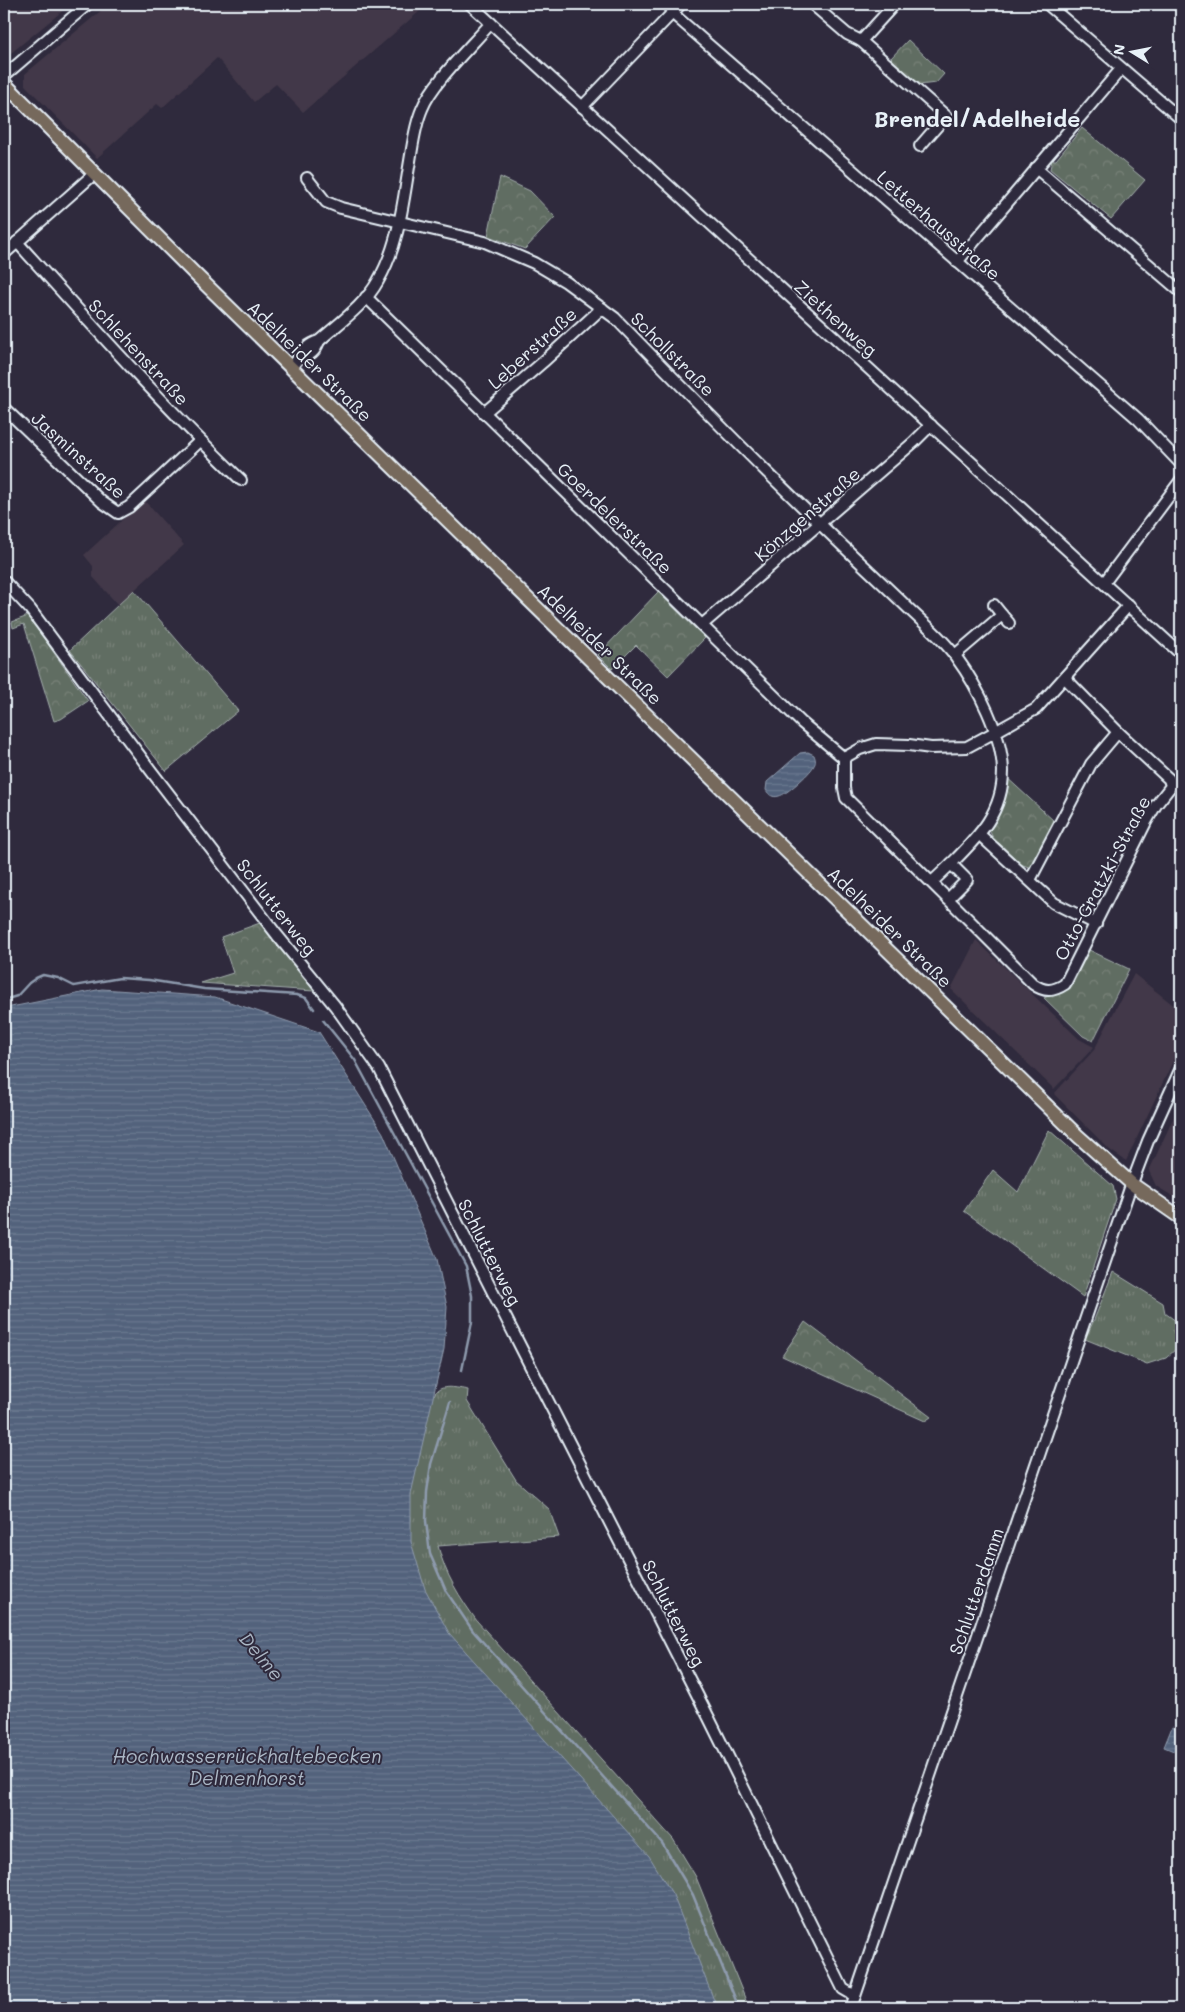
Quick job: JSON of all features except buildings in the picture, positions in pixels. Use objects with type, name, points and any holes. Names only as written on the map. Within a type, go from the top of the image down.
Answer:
[{"type":"main road","name":"Adelheider Straße","points":[[4,83],[94,174],[295,362],[1078,1136],[1132,1184],[1181,1218]]},
{"type":"street","points":[[4,76],[88,4]]},
{"type":"street","name":"Ziethenweg","points":[[470,4],[1181,654]]},
{"type":"street","points":[[582,107],[681,4]]},
{"type":"street","points":[[812,4],[847,34],[862,41],[946,116],[920,146]]},
{"type":"street","points":[[1047,4],[1181,119]]},
{"type":"street","points":[[862,41],[892,7]]},
{"type":"street","name":"Letterhausstraße","points":[[672,13],[1138,419],[1181,464]]},
{"type":"street","points":[[295,362],[315,351],[319,341],[366,298],[378,282],[392,254],[415,128],[422,107],[431,91],[491,23]]},
{"type":"street","points":[[958,262],[1121,69]]},
{"type":"street","points":[[1036,168],[1181,292]]},
{"type":"street","points":[[4,254],[94,174]]},
{"type":"street","name":"Schollstraße","points":[[307,178],[326,202],[341,208],[400,216],[485,242],[526,260],[566,282],[602,308],[615,318],[820,524],[955,655],[975,686],[996,732],[1003,772],[1000,795],[994,813],[980,835],[932,882]]},
{"type":"street","name":"Schlehenstraße","points":[[17,242],[122,359],[200,441],[241,480]]},
{"type":"street","name":"Goerdelerstraße","points":[[366,298],[802,723],[844,758]]},
{"type":"street","name":"Leberstraße","points":[[484,413],[602,308]]},
{"type":"street","name":"Jasminstraße","points":[[4,408],[102,502],[118,512],[129,507],[200,441]]},
{"type":"street","name":"Könzgenstraße","points":[[702,625],[820,524],[931,425]]},
{"type":"street","points":[[1104,582],[1181,480]]},
{"type":"street","name":"Schlutterweg","points":[[4,581],[30,609],[277,935],[336,1006],[379,1068],[416,1144],[710,1718],[843,1989],[855,1996]]},
{"type":"street","points":[[955,655],[1006,619],[994,605]]},
{"type":"street","points":[[844,758],[860,749],[876,744],[931,748],[968,747],[996,732],[1036,709],[1129,605]]},
{"type":"street","name":"Otto-Gratzki-Straße","points":[[844,758],[846,798],[1033,984],[1046,991],[1059,988],[1065,984],[1146,822],[1171,786],[1169,779],[1118,732],[1065,678]]},
{"type":"street","points":[[1030,880],[1090,764],[1118,732]]},
{"type":"street","points":[[980,835],[1054,903],[1096,924]]},
{"type":"street","points":[[948,899],[967,880],[951,864]]},
{"type":"street","name":"Schlutterdamm","points":[[851,2008],[1132,1184],[1148,1142],[1181,1068]]},
{"type":"shaded area","points":[[4,4],[71,4],[11,53],[4,46]]},
{"type":"shaded area","points":[[109,4],[428,4],[303,112],[276,84],[254,102],[217,58],[162,108],[157,104],[97,158],[25,85],[25,74]]},
{"type":"shaded area","points":[[144,500],[184,545],[118,605],[93,577],[93,566],[84,555]]},
{"type":"shaded area","points":[[976,940],[1079,1039],[1094,1047],[1054,1089],[951,989]]},
{"type":"shaded area","points":[[1134,974],[1181,1011],[1181,1044],[1126,1161],[1110,1150],[1054,1094],[1094,1050]]},
{"type":"shaded area","points":[[1177,1110],[1181,1113],[1181,1201],[1156,1186],[1149,1171]]},
{"type":"green space","points":[[908,40],[944,74],[936,83],[919,85],[891,58]]},
{"type":"green space","points":[[1082,128],[1145,180],[1111,219],[1050,169],[1052,160],[1056,160]]},
{"type":"green space","points":[[500,177],[530,191],[555,217],[525,249],[488,236]]},
{"type":"green space","points":[[134,590],[238,711],[166,771],[70,650]]},
{"type":"green space","points":[[658,592],[705,638],[668,676],[636,645],[612,669],[598,655]]},
{"type":"green space","points":[[28,616],[88,701],[61,719],[54,721],[24,624],[13,628],[12,622]]},
{"type":"green space","points":[[1004,775],[1054,821],[1051,834],[1047,835],[1036,856],[1037,861],[1029,867],[1017,863],[1016,859],[999,843],[995,842],[989,830]]},
{"type":"green space","points":[[260,923],[314,991],[201,983],[233,973],[221,937]]},
{"type":"green space","points":[[1087,949],[1129,969],[1093,1041],[1083,1036],[1044,998],[1067,987]]},
{"type":"green space","points":[[4,1093],[421,1394],[434,1395],[437,1391],[444,1388],[468,1390],[467,1401],[516,1480],[549,1509],[559,1537],[438,1546],[449,1576],[459,1595],[477,1621],[673,1839],[696,1877],[749,2008],[602,2008]]},
{"type":"green space","points":[[1049,1130],[1113,1186],[1116,1199],[1083,1297],[964,1211],[993,1170],[1018,1192]]},
{"type":"green space","points":[[1113,1272],[1163,1303],[1165,1313],[1180,1324],[1177,1348],[1166,1358],[1147,1364],[1085,1339]]},
{"type":"green space","points":[[805,1322],[931,1417],[925,1421],[782,1356]]},
{"type":"water","points":[[808,752],[814,755],[815,761],[814,766],[807,774],[782,795],[775,797],[770,795],[766,790],[767,782],[800,753]]},
{"type":"water","name":"Hochwasserrückhaltebecken Delmenhorst","points":[[102,989],[215,997],[319,1032],[383,1133],[437,1259],[447,1307],[444,1349],[411,1494],[411,1542],[425,1589],[449,1633],[649,1856],[673,1895],[717,2008],[4,2008],[4,1011],[11,1007]]},
{"type":"water","points":[[1172,1727],[1181,1731],[1181,1754],[1164,1747]]},
{"type":"waterway","points":[[4,1000],[17,996],[29,983],[43,975],[58,978],[74,986],[120,978],[149,980],[204,989],[297,995],[306,998],[314,1009]]},
{"type":"waterway","points":[[323,1020],[355,1060],[466,1266],[472,1296],[472,1322],[462,1370]]},
{"type":"waterway","points":[[450,1402],[431,1464],[427,1492],[426,1521],[430,1554],[446,1591],[473,1631],[662,1843],[693,1895],[739,2008]]},
{"type":"district","name":"Brendel/Adelheide","points":[[977,118]]},
{"type":"water label","name":"Delme","points":[[262,1656]]}]
